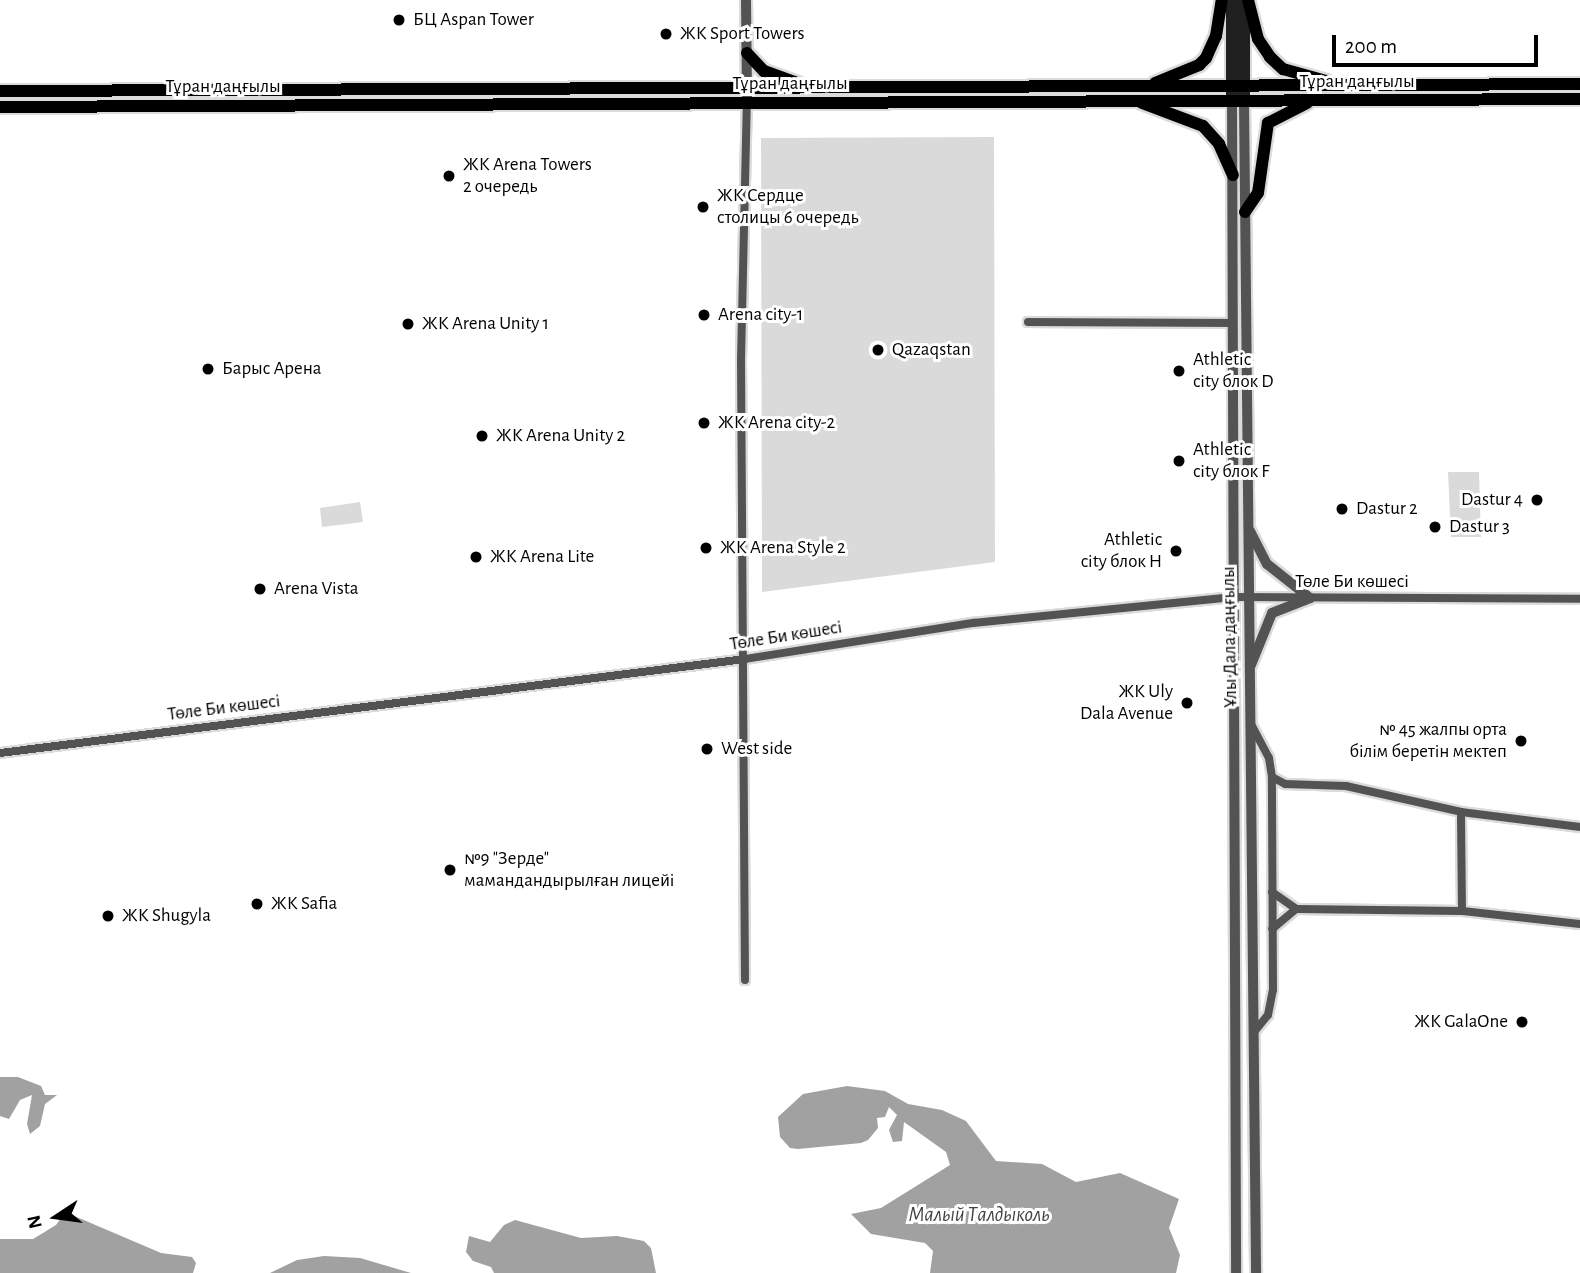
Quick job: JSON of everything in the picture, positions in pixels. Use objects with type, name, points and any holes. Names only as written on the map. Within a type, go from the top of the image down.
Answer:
[{"type":"main road","points":[[1146,86],[1204,60],[1216,36],[1222,0]]},
{"type":"main road","name":"Ұлы Дала даңғылы","points":[[1232,0],[1238,101]]},
{"type":"main road","points":[[1246,0],[1258,39],[1270,57],[1283,69],[1343,85]]},
{"type":"main road","name":"Ұлы Дала даңғылы","points":[[1238,86],[1246,0]]},
{"type":"main road","points":[[747,54],[764,71],[806,87]]},
{"type":"main road","name":"Тұран даңғылы","points":[[0,91],[1580,84]]},
{"type":"main road","name":"Тұран даңғылы","points":[[0,107],[1580,99]]},
{"type":"main road","points":[[1139,101],[1203,126],[1219,144],[1233,175]]},
{"type":"main road","points":[[1245,212],[1258,193],[1268,123],[1311,102]]},
{"type":"street","points":[[745,981],[741,360],[747,103],[746,0]]},
{"type":"street","name":"Ұлы Дала даңғылы","points":[[1236,1273],[1233,175],[1238,101]]},
{"type":"street","name":"Ұлы Дала даңғылы","points":[[1238,101],[1245,212],[1256,1273]]},
{"type":"street","points":[[1028,322],[1233,323]]},
{"type":"street","points":[[1249,529],[1267,564],[1310,598]]},
{"type":"street","name":"Төле Би көшесі","points":[[0,753],[745,659],[973,623],[1234,597],[1580,598]]},
{"type":"street","points":[[1251,666],[1272,613],[1310,598]]},
{"type":"street","points":[[1251,723],[1269,758],[1272,777],[1272,929],[1268,1015],[1254,1032]]},
{"type":"street","points":[[1272,777],[1285,784],[1346,786],[1461,812],[1580,827]]},
{"type":"street","points":[[1461,812],[1462,911]]},
{"type":"street","points":[[1272,892],[1296,909],[1462,911],[1580,924]]},
{"type":"street","points":[[1272,929],[1296,909]]},
{"type":"street","points":[[1235,1088],[1254,1088]]},
{"type":"street","points":[[1235,1128],[1255,1126]]},
{"type":"shaded area","name":"Qazaqstan","points":[[994,137],[995,562],[762,592],[761,138]]},
{"type":"shaded area","points":[[1448,472],[1479,472],[1481,537],[1451,537]]},
{"type":"shaded area","points":[[360,502],[363,522],[322,527],[320,508]]},
{"type":"water","points":[[0,1077],[18,1077],[41,1086],[45,1095],[57,1095],[45,1104],[40,1126],[30,1134],[27,1124],[32,1095],[20,1100],[9,1119],[0,1116]]},
{"type":"water","name":"Малый Талдыколь","points":[[847,1086],[885,1091],[908,1104],[942,1110],[966,1121],[996,1161],[1042,1164],[1076,1182],[1120,1173],[1179,1199],[1169,1228],[1180,1255],[1176,1273],[930,1273],[933,1251],[925,1243],[871,1234],[851,1214],[881,1208],[950,1165],[946,1152],[904,1122],[902,1141],[893,1142],[889,1130],[897,1115],[889,1107],[885,1117],[877,1118],[878,1128],[868,1140],[861,1143],[798,1149],[790,1148],[780,1137],[778,1117],[803,1094]]},
{"type":"water","points":[[65,1212],[161,1253],[192,1257],[196,1263],[193,1273],[0,1273],[0,1239],[33,1239],[56,1225]]},
{"type":"water","points":[[515,1220],[581,1238],[617,1236],[644,1241],[651,1248],[656,1273],[494,1273],[491,1267],[473,1261],[466,1252],[469,1236],[490,1242],[504,1225]]},
{"type":"water","points":[[324,1256],[360,1258],[411,1273],[270,1273],[297,1260]]},
{"type":"place","name":"БЦ Aspan Tower","points":[[399,20]]},
{"type":"place","name":"ЖК Sport Towers","points":[[666,34]]},
{"type":"place","name":"ЖК Arena Towers 2 очередь","points":[[449,176]]},
{"type":"place","name":"ЖК Сердце столицы 6 очередь","points":[[703,207]]},
{"type":"place","name":"Arena city-1","points":[[704,315]]},
{"type":"place","name":"ЖК Arena Unity 1","points":[[408,324]]},
{"type":"place","name":"Qazaqstan","points":[[878,350]]},
{"type":"place","name":"Барыс Арена","points":[[208,369]]},
{"type":"place","name":"Athletic city блок D","points":[[1179,371]]},
{"type":"place","name":"ЖК Arena city-2","points":[[704,423]]},
{"type":"place","name":"ЖК Arena Unity 2","points":[[482,436]]},
{"type":"place","name":"Athletic city блок F","points":[[1179,461]]},
{"type":"place","name":"Dastur 4","points":[[1537,500]]},
{"type":"place","name":"Dastur 2","points":[[1342,509]]},
{"type":"place","name":"Dastur 3","points":[[1435,527]]},
{"type":"place","name":"ЖК Arena Style 2","points":[[706,548]]},
{"type":"place","name":"Athletic city блок H","points":[[1176,551]]},
{"type":"place","name":"ЖК Arena Lite","points":[[476,557]]},
{"type":"place","name":"Arena Vista","points":[[260,589]]},
{"type":"place","name":"ЖК Uly Dala Avenue","points":[[1187,703]]},
{"type":"place","name":"№ 45 жалпы орта білім беретін мектеп","points":[[1521,741]]},
{"type":"place","name":"West side","points":[[707,749]]},
{"type":"place","name":"№9 \"Зерде\" мамандандырылған лицейі","points":[[450,870]]},
{"type":"place","name":"ЖК Safia","points":[[257,904]]},
{"type":"place","name":"ЖК Shugyla","points":[[108,916]]},
{"type":"place","name":"ЖК GalaOne","points":[[1522,1022]]}]
